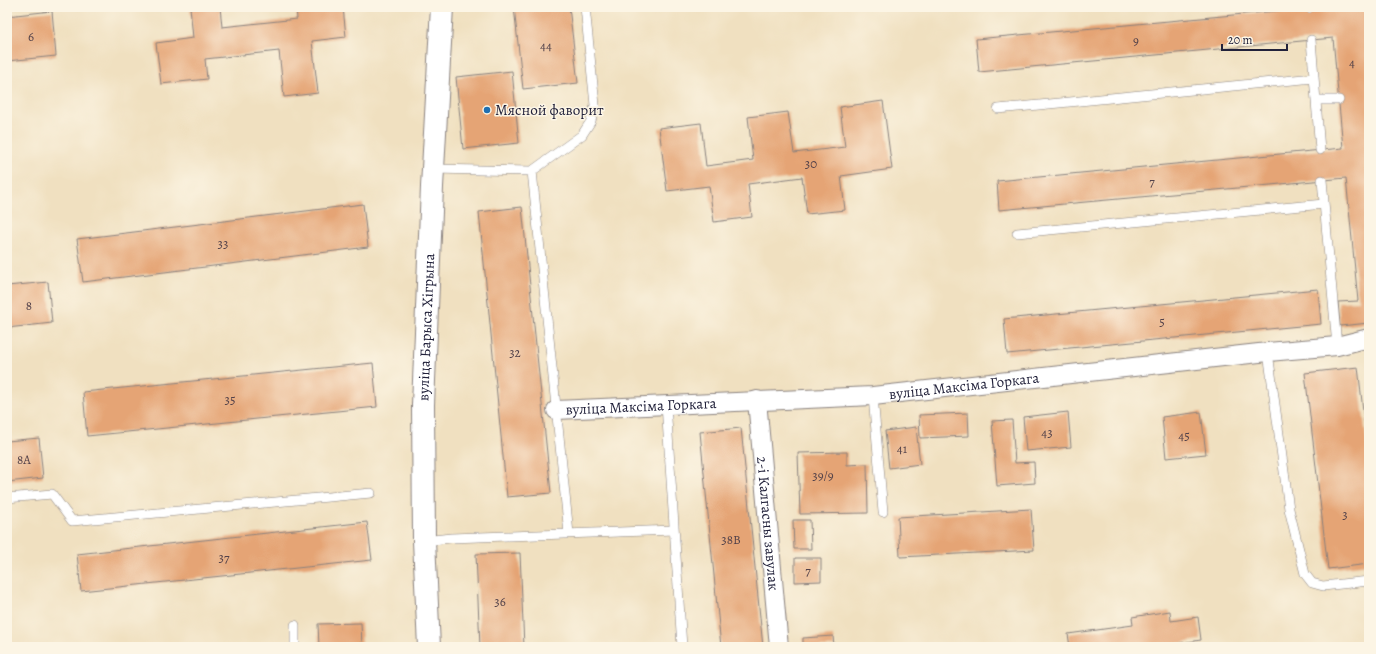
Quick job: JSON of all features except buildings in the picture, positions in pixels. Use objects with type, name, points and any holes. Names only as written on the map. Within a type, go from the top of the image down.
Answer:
[{"type":"street","name":"вуліца Барыса Хігрына","points":[[429,647],[424,541],[423,404],[433,169],[442,7]]},
{"type":"street","name":"вуліца Максіма Горкага","points":[[556,410],[874,396],[1268,352],[1337,346],[1369,338]]},
{"type":"street","name":"2-і Калгасны завулак","points":[[757,400],[779,647]]},
{"type":"lane","points":[[433,169],[532,171],[582,135],[591,121],[595,104],[585,7]]},
{"type":"lane","points":[[1311,40],[1320,150]]},
{"type":"lane","points":[[998,109],[1314,78]]},
{"type":"lane","points":[[1316,100],[1339,100]]},
{"type":"lane","points":[[532,171],[569,534]]},
{"type":"lane","points":[[1322,180],[1337,346]]},
{"type":"lane","points":[[1017,233],[1324,204]]},
{"type":"lane","points":[[1268,352],[1289,509],[1305,574],[1312,584],[1323,586],[1369,581]]},
{"type":"lane","points":[[874,396],[883,512]]},
{"type":"lane","points":[[666,404],[682,647]]},
{"type":"lane","points":[[7,498],[52,494],[72,521],[371,493]]},
{"type":"lane","points":[[424,541],[674,530]]},
{"type":"lane","points":[[295,625],[295,647]]},
{"type":"place","name":"Мясной фаворит","points":[[487,110]]}]
